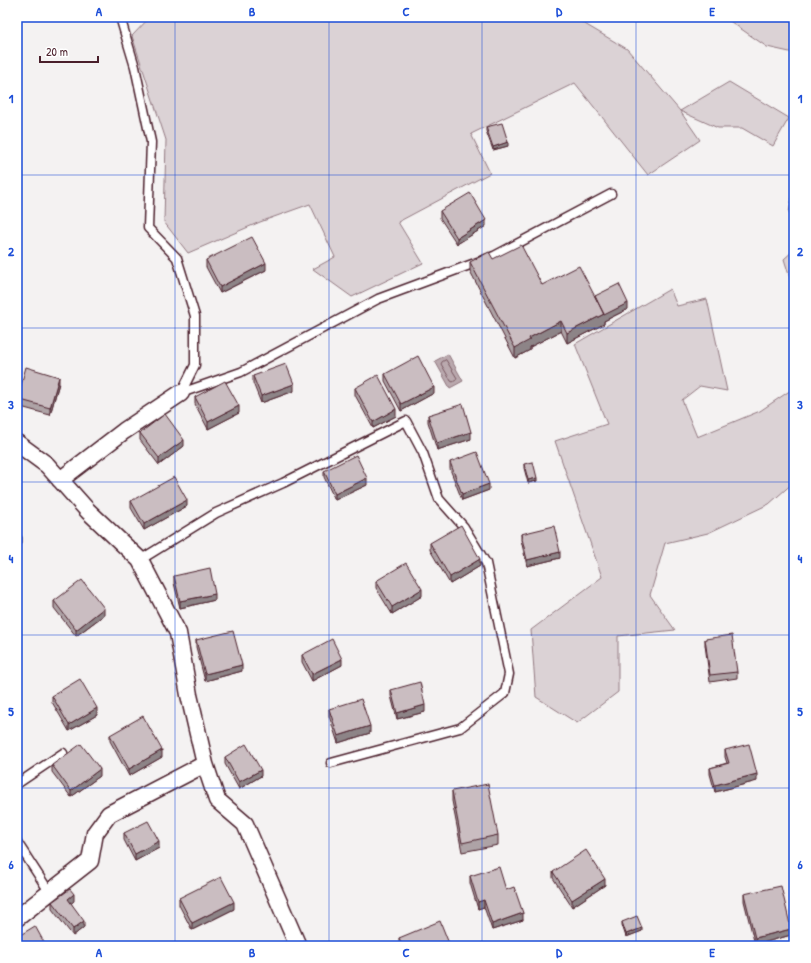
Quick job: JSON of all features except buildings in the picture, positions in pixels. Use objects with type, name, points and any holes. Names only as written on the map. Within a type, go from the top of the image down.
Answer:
[{"type":"street","points":[[60,480],[124,431],[181,393]]},
{"type":"street","points":[[17,443],[47,465],[88,511],[140,560],[178,633],[189,695],[205,764],[217,800],[245,824],[297,946]]},
{"type":"street","points":[[17,918],[90,861],[95,833],[109,814],[205,764]]},
{"type":"lane","points":[[120,17],[135,67],[151,142],[148,228],[177,258],[195,316],[195,365],[181,393]]},
{"type":"lane","points":[[181,393],[241,372],[378,299],[494,256],[611,194]]},
{"type":"lane","points":[[140,560],[216,513],[283,483],[406,421],[423,453],[439,499],[464,527],[486,563],[509,674],[505,693],[460,728],[330,763]]},
{"type":"lane","points":[[17,784],[63,753]]},
{"type":"lane","points":[[17,842],[50,893]]},
{"type":"shaded area","points":[[150,17],[573,17],[627,49],[680,111],[700,140],[648,175],[575,83],[471,134],[490,173],[398,222],[423,263],[352,297],[313,269],[335,257],[310,204],[260,222],[188,253],[164,222],[166,140],[132,36]]},
{"type":"shaded area","points":[[724,17],[794,17],[794,53],[767,47]]},
{"type":"shaded area","points":[[729,82],[789,118],[773,146],[742,128],[718,128],[680,111]]},
{"type":"shaded area","points":[[794,188],[794,222],[789,212]]},
{"type":"shaded area","points":[[794,250],[794,291],[784,259]]},
{"type":"shaded area","points":[[670,289],[677,306],[707,299],[727,391],[700,386],[682,400],[697,437],[760,411],[794,388],[794,482],[769,504],[708,533],[665,543],[650,595],[675,630],[618,636],[618,692],[577,723],[536,697],[531,630],[602,577],[555,441],[607,424],[575,344]]},
{"type":"water","points":[[448,354],[463,381],[450,388],[435,361]]}]
